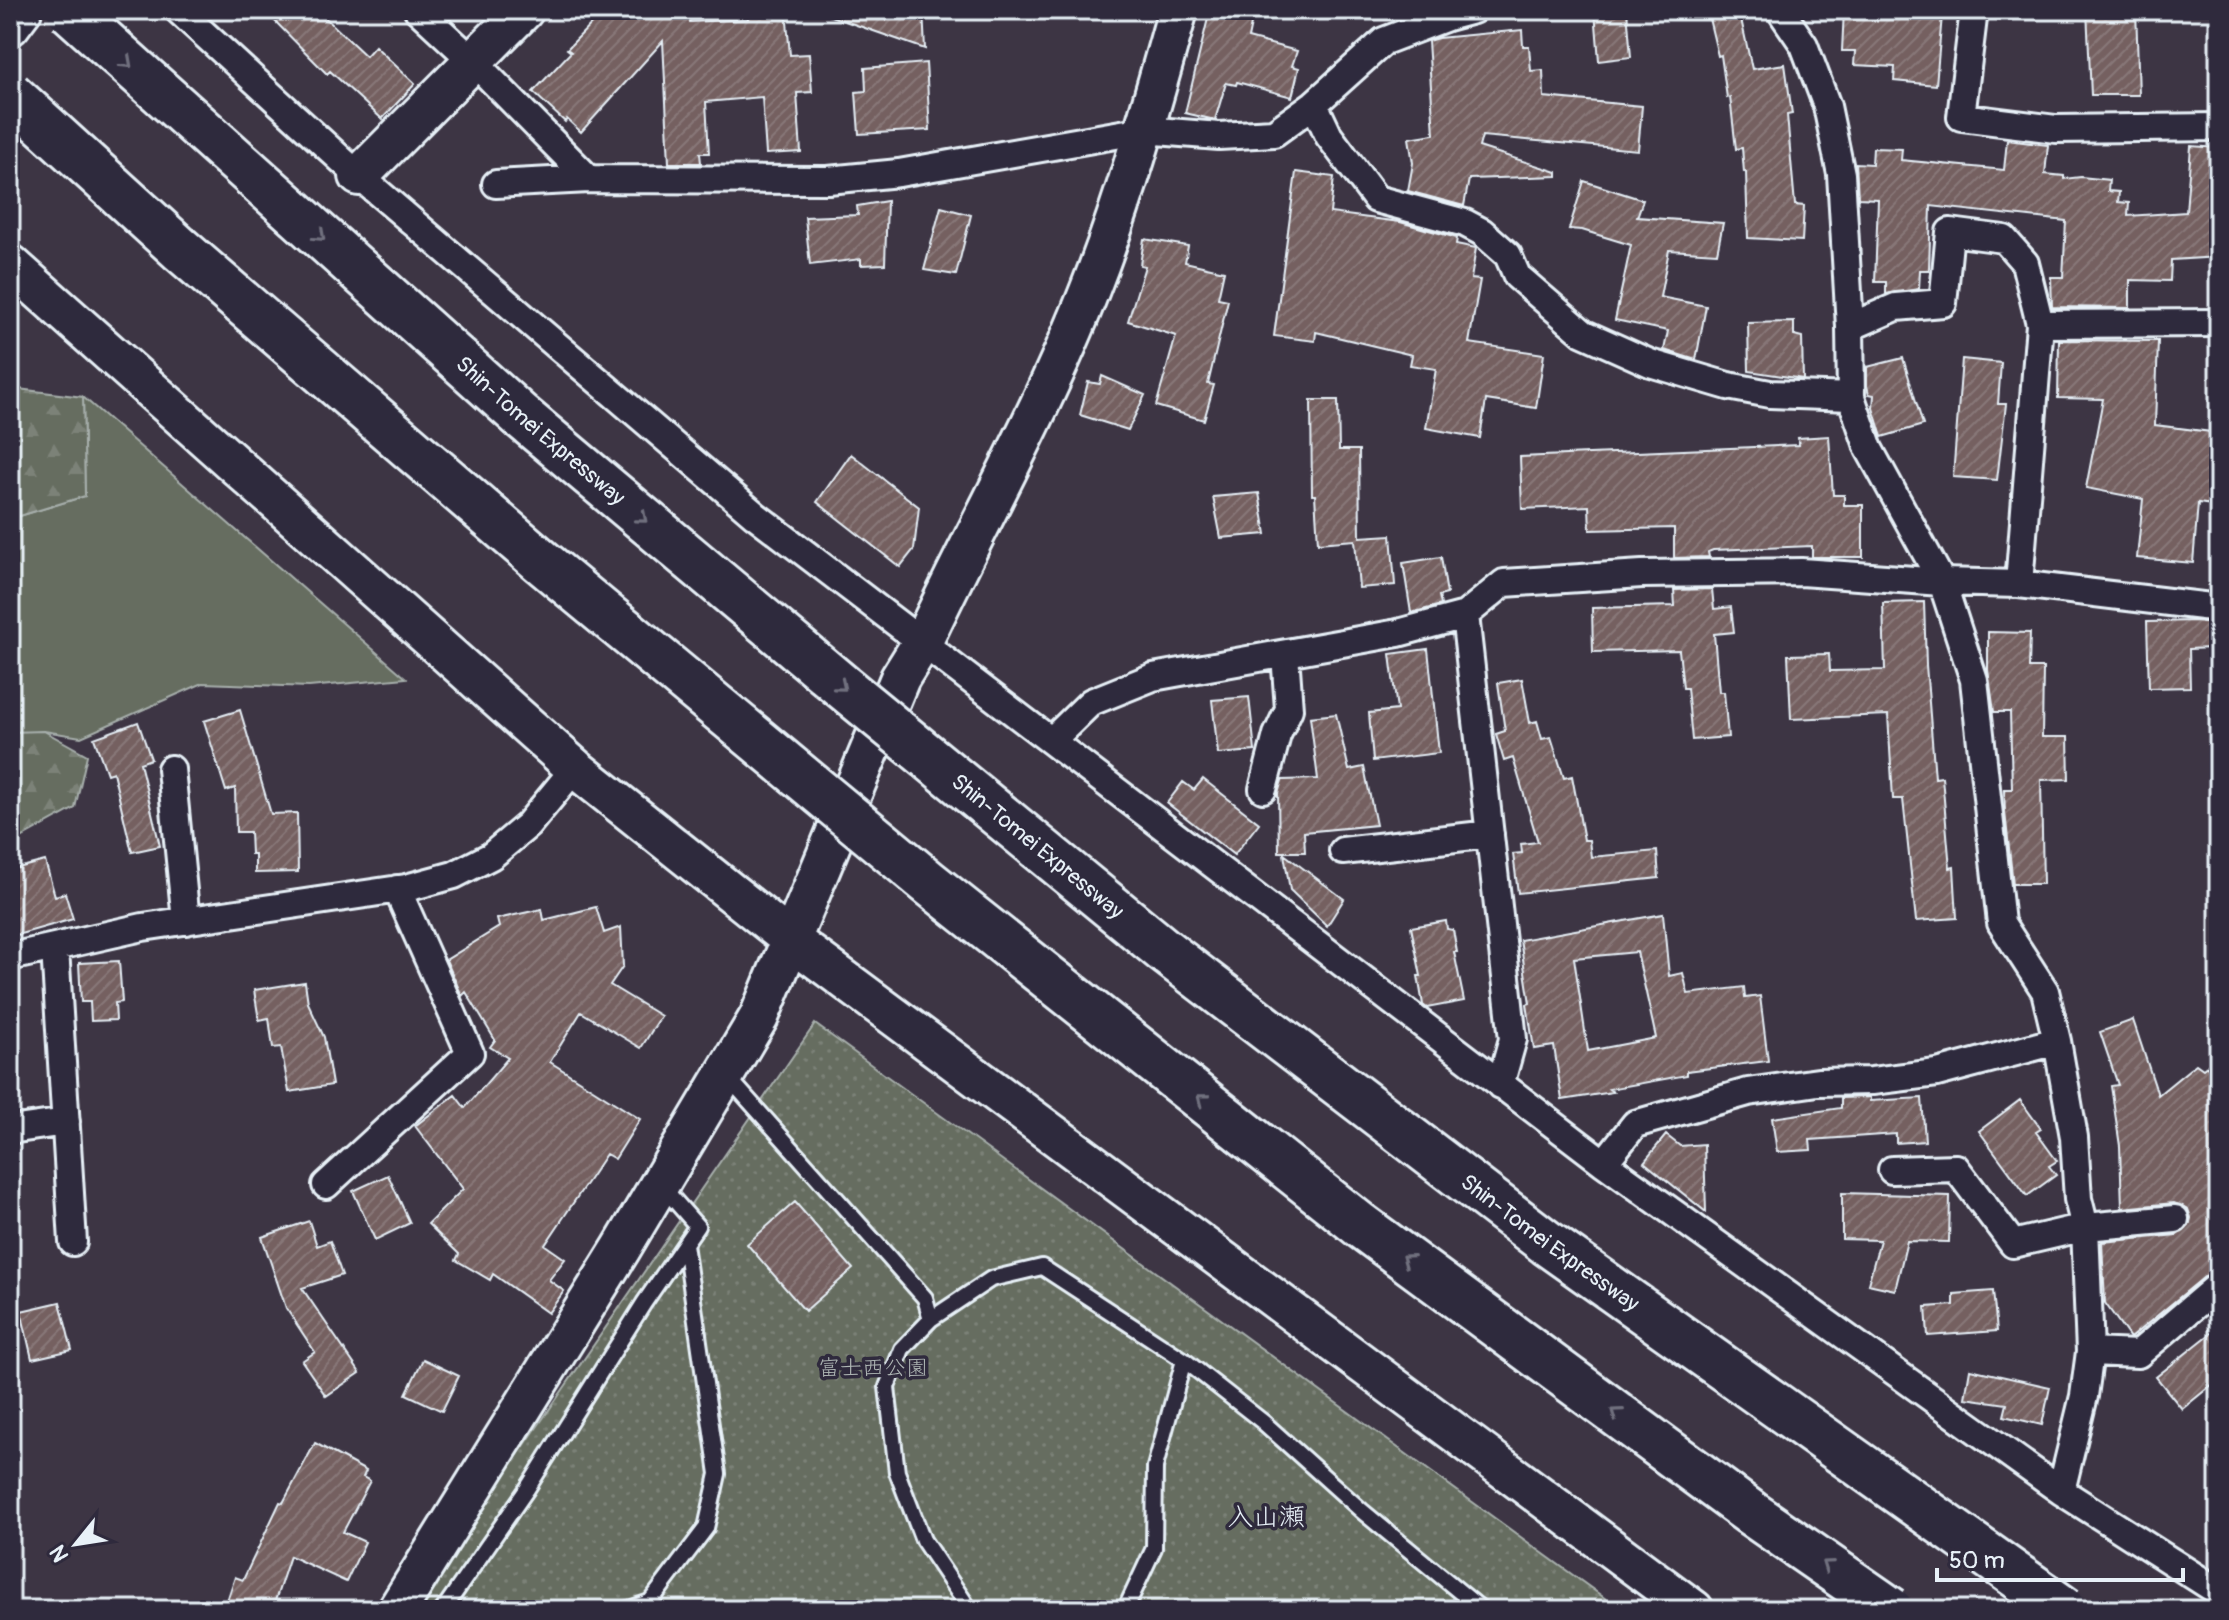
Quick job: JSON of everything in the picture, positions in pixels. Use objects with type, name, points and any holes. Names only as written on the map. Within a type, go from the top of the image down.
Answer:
[{"type":"highway","name":"Shin-Tomei Expressway","points":[[69,10],[522,417],[843,687],[1166,952],[1547,1243],[2065,1610]]},
{"type":"highway","points":[[10,94],[180,249],[529,551],[928,882],[1360,1225],[1751,1513],[1891,1610]]},
{"type":"street","points":[[10,26],[22,10]]},
{"type":"street","points":[[178,10],[359,176],[755,515],[1604,1163],[2061,1491],[2219,1592]]},
{"type":"street","points":[[418,10],[589,179]]},
{"type":"street","points":[[359,176],[524,10]]},
{"type":"street","points":[[397,1610],[660,1184],[759,1017],[900,678],[923,641],[1062,355],[1090,288],[1144,130],[1178,10]]},
{"type":"street","points":[[496,184],[589,179],[828,180],[899,173],[1144,130],[1219,136],[1274,133],[1314,104],[1384,41],[1473,10]]},
{"type":"street","points":[[1780,10],[1804,45],[1827,106],[1841,174],[1851,397],[1869,449],[1942,582],[1974,680],[2001,923],[2045,991],[2057,1041],[2074,1137],[2078,1199],[2085,1227],[2090,1352],[2084,1396],[2061,1491]]},
{"type":"street","points":[[1974,10],[1961,117],[2056,129],[2219,127]]},
{"type":"street","points":[[1314,104],[1329,136],[1376,199],[1465,223],[1482,232],[1508,255],[1517,276],[1583,333],[1650,363],[1728,386],[1770,394],[1851,397]]},
{"type":"street","points":[[1850,327],[1896,307],[1943,303],[1950,232],[2004,239],[2025,263],[2040,324],[2019,584]]},
{"type":"street","points":[[10,264],[575,768],[791,940],[1694,1610]]},
{"type":"street","points":[[2040,324],[2219,323]]},
{"type":"street","points":[[1052,740],[1091,702],[1153,677],[1398,633],[1465,615],[1504,583],[1642,574],[1801,572],[2019,584],[2219,608]]},
{"type":"street","points":[[1465,615],[1513,1039],[1500,1085]]},
{"type":"street","points":[[1263,789],[1277,735],[1289,709],[1285,654]]},
{"type":"street","points":[[10,957],[143,927],[397,889],[454,875],[491,856],[528,825],[575,768]]},
{"type":"street","points":[[171,769],[186,921]]},
{"type":"street","points":[[1343,851],[1490,834]]},
{"type":"street","points":[[326,1185],[470,1053],[397,889]]},
{"type":"street","points":[[55,948],[73,1242]]},
{"type":"street","points":[[1604,1163],[1635,1124],[1748,1092],[1818,1082],[1872,1081],[1937,1073],[2057,1041]]},
{"type":"street","points":[[10,1130],[66,1122]]},
{"type":"street","points":[[1892,1170],[1956,1168],[2013,1244],[2085,1227],[2175,1219]]},
{"type":"street","points":[[2090,1352],[2138,1354],[2219,1285]]},
{"type":"lane","points":[[725,1074],[925,1298],[931,1319]]},
{"type":"lane","points":[[443,1610],[527,1489],[644,1303],[697,1226],[660,1184]]},
{"type":"lane","points":[[626,1610],[650,1602],[706,1528],[718,1474],[685,1244]]},
{"type":"lane","points":[[970,1610],[923,1540],[897,1472],[887,1387],[902,1349],[931,1319],[991,1279],[1042,1267],[1184,1360],[1263,1422],[1362,1511],[1482,1610]]},
{"type":"lane","points":[[1125,1610],[1154,1548],[1155,1467],[1184,1360]]},
{"type":"green space","points":[[10,388],[83,397],[85,496],[10,519]]},
{"type":"green space","points":[[83,397],[406,678],[309,687],[203,683],[81,737],[44,731],[10,738],[10,519],[85,496]]},
{"type":"green space","points":[[44,731],[87,755],[75,808],[10,844],[10,732]]},
{"type":"green space","name":"富士西公園","points":[[815,1024],[1621,1610],[411,1610]]},
{"type":"building","points":[[264,10],[317,10],[366,56],[375,46],[415,84],[382,119],[330,71],[327,74]]},
{"type":"building","points":[[605,10],[693,10],[690,22],[748,19],[747,10],[786,10],[790,55],[809,54],[812,92],[797,93],[801,152],[766,154],[762,97],[706,102],[709,153],[700,153],[701,163],[669,163],[663,41],[581,132],[567,119],[565,122],[533,92],[571,52],[567,49]]},
{"type":"building","points":[[826,10],[923,10],[925,49],[825,14]]},
{"type":"building","points":[[1210,10],[1254,10],[1248,38],[1297,51],[1292,66],[1299,68],[1292,97],[1237,82],[1236,85],[1226,83],[1215,120],[1185,113]]},
{"type":"building","points":[[1627,10],[1631,57],[1599,61],[1595,11]]},
{"type":"building","points":[[1707,10],[1739,10],[1752,69],[1785,64],[1792,114],[1787,115],[1795,205],[1804,206],[1802,241],[1748,238],[1742,148],[1736,149],[1730,97],[1727,98],[1721,55],[1718,56]]},
{"type":"building","points":[[1844,10],[1892,10],[1942,15],[1936,85],[1894,81],[1895,67],[1854,65],[1855,51],[1842,51]]},
{"type":"building","points":[[2087,10],[2136,10],[2139,95],[2091,95]]},
{"type":"building","points":[[1522,30],[1523,46],[1529,46],[1531,71],[1543,70],[1544,97],[1642,106],[1638,150],[1482,136],[1479,147],[1557,172],[1557,176],[1469,179],[1464,206],[1408,191],[1413,163],[1409,138],[1434,134],[1428,41]]},
{"type":"building","points":[[926,63],[930,130],[859,134],[856,92],[866,91],[865,68]]},
{"type":"building","points":[[2007,140],[2048,145],[2045,174],[2064,176],[2064,179],[2109,180],[2108,191],[2119,192],[2118,202],[2129,203],[2128,216],[2186,212],[2191,146],[2219,148],[2219,257],[2171,260],[2170,281],[2130,280],[2130,308],[2052,307],[2051,277],[2063,277],[2066,221],[1931,206],[1929,270],[1920,270],[1919,289],[1886,294],[1886,282],[1875,282],[1878,199],[1858,198],[1856,163],[1872,164],[1873,148],[1902,149],[1901,160],[2004,170]]},
{"type":"building","points":[[1296,172],[1334,177],[1330,213],[1400,222],[1457,238],[1456,244],[1476,248],[1471,279],[1480,280],[1469,343],[1544,354],[1536,408],[1486,400],[1480,438],[1426,428],[1436,369],[1410,365],[1412,355],[1316,332],[1315,341],[1274,336]]},
{"type":"building","points":[[1584,181],[1643,200],[1637,217],[1723,223],[1717,253],[1669,250],[1660,297],[1706,306],[1696,360],[1664,350],[1668,331],[1615,320],[1631,245],[1569,229]]},
{"type":"building","points":[[887,201],[885,264],[861,265],[861,259],[810,265],[805,217],[858,215],[857,206]]},
{"type":"building","points":[[941,207],[971,215],[956,275],[924,270]]},
{"type":"building","points":[[1144,239],[1188,246],[1185,262],[1224,271],[1218,298],[1228,300],[1208,384],[1214,385],[1204,420],[1156,406],[1176,336],[1128,321],[1145,266],[1140,265]]},
{"type":"building","points":[[1794,322],[1794,335],[1802,337],[1803,379],[1749,371],[1748,323]]},
{"type":"building","points":[[2059,340],[2158,341],[2155,425],[2219,433],[2219,506],[2198,503],[2193,563],[2137,558],[2143,499],[2086,488],[2103,399],[2058,398]]},
{"type":"building","points":[[1903,358],[1923,425],[1882,437],[1873,408],[1874,395],[1869,394],[1867,386],[1867,367]]},
{"type":"building","points":[[1962,359],[2001,363],[1998,404],[2006,404],[1997,480],[1953,477]]},
{"type":"building","points":[[1102,376],[1145,395],[1128,430],[1080,415],[1088,382],[1100,384]]},
{"type":"building","points":[[1311,400],[1338,400],[1339,450],[1359,450],[1360,537],[1391,535],[1395,585],[1359,588],[1355,540],[1318,543],[1315,495],[1312,495]]},
{"type":"building","points":[[1829,436],[1833,495],[1844,495],[1844,505],[1863,505],[1863,557],[1812,557],[1812,546],[1713,550],[1708,552],[1709,557],[1674,558],[1674,528],[1590,530],[1589,506],[1522,509],[1520,457],[1799,445],[1798,438]]},
{"type":"building","points":[[851,454],[919,507],[914,549],[900,567],[817,502]]},
{"type":"building","points":[[1259,493],[1266,534],[1221,538],[1213,497]]},
{"type":"building","points":[[1441,557],[1447,594],[1439,596],[1441,605],[1411,613],[1403,563]]},
{"type":"building","points":[[1712,589],[1714,609],[1731,607],[1734,632],[1714,634],[1719,692],[1724,692],[1728,737],[1692,740],[1687,688],[1683,688],[1679,650],[1593,652],[1592,608],[1675,606],[1674,590]]},
{"type":"building","points":[[1924,602],[1935,778],[1942,777],[1950,868],[1954,867],[1957,918],[1916,921],[1903,799],[1893,799],[1888,715],[1791,719],[1788,655],[1829,654],[1830,671],[1885,670],[1883,603]]},
{"type":"building","points":[[2147,622],[2210,623],[2211,648],[2189,649],[2190,687],[2149,688]]},
{"type":"building","points":[[1988,632],[2030,633],[2029,668],[2043,668],[2042,737],[2068,737],[2069,779],[2041,780],[2043,884],[2013,884],[2004,789],[2012,789],[2010,712],[1994,712],[1988,670]]},
{"type":"building","points":[[1428,649],[1439,753],[1373,761],[1369,713],[1397,710],[1390,654]]},
{"type":"building","points":[[1522,679],[1530,723],[1537,721],[1542,739],[1551,737],[1564,778],[1572,776],[1584,840],[1589,840],[1591,857],[1657,851],[1659,878],[1518,893],[1513,854],[1522,853],[1521,844],[1538,842],[1513,758],[1504,761],[1496,734],[1505,731],[1498,683]]},
{"type":"building","points":[[1249,697],[1255,751],[1218,754],[1212,700]]},
{"type":"building","points":[[240,710],[271,814],[297,813],[298,872],[255,873],[250,832],[236,832],[235,788],[226,791],[204,721]]},
{"type":"building","points":[[1336,714],[1349,770],[1364,767],[1376,825],[1304,832],[1305,852],[1279,852],[1278,794],[1282,780],[1318,779],[1310,717]]},
{"type":"building","points":[[138,722],[151,759],[140,763],[160,846],[132,852],[113,772],[107,774],[94,738]]},
{"type":"building","points":[[1203,779],[1259,823],[1234,855],[1167,803],[1183,782],[1194,790]]},
{"type":"building","points":[[1284,854],[1344,899],[1327,926],[1290,890]]},
{"type":"building","points":[[45,861],[55,896],[65,893],[73,919],[10,937],[10,870]]},
{"type":"building","points":[[596,907],[604,933],[621,927],[623,966],[610,985],[661,1016],[641,1048],[581,1012],[550,1062],[640,1119],[615,1159],[606,1154],[545,1245],[565,1259],[549,1280],[564,1291],[548,1313],[493,1274],[490,1280],[456,1260],[459,1254],[428,1224],[463,1189],[415,1126],[455,1095],[465,1108],[508,1058],[490,1047],[495,1040],[466,992],[462,996],[446,960],[499,927],[497,919],[542,909],[544,920]]},
{"type":"building","points":[[1663,914],[1669,976],[1683,973],[1688,994],[1744,987],[1745,998],[1760,996],[1768,1061],[1687,1071],[1687,1075],[1562,1100],[1554,1046],[1534,1049],[1520,940]],"holes":[[[1637,952],[1656,1038],[1588,1051],[1574,958]]]},
{"type":"building","points":[[1446,921],[1447,929],[1453,930],[1464,1001],[1427,1008],[1423,1005],[1418,976],[1421,976],[1411,927]]},
{"type":"building","points":[[119,961],[122,1002],[115,1003],[116,1020],[91,1021],[90,1002],[81,1002],[79,963]]},
{"type":"building","points":[[305,982],[308,1003],[324,1037],[332,1085],[289,1092],[281,1047],[273,1048],[269,1018],[259,1020],[254,990]]},
{"type":"building","points":[[2133,1020],[2158,1095],[2196,1064],[2203,1069],[2208,1065],[2219,1079],[2219,1269],[2209,1273],[2130,1338],[2105,1303],[2102,1242],[2177,1235],[2189,1226],[2191,1218],[2188,1209],[2174,1203],[2122,1208],[2120,1146],[2111,1086],[2118,1085],[2100,1032]]},
{"type":"building","points":[[1870,1097],[1870,1101],[1922,1098],[1925,1141],[1896,1143],[1896,1134],[1810,1140],[1811,1150],[1777,1152],[1772,1118],[1841,1108],[1841,1098]]},
{"type":"building","points":[[2020,1100],[2041,1129],[2036,1132],[2057,1161],[2049,1166],[2056,1175],[2027,1196],[1979,1131]]},
{"type":"building","points":[[1666,1135],[1680,1146],[1704,1144],[1706,1212],[1644,1162]]},
{"type":"building","points":[[388,1175],[410,1223],[375,1240],[353,1191]]},
{"type":"building","points":[[1842,1193],[1950,1196],[1949,1242],[1907,1241],[1895,1290],[1868,1284],[1880,1240],[1842,1239]]},
{"type":"building","points":[[795,1202],[853,1269],[805,1311],[747,1244]]},
{"type":"building","points":[[309,1221],[317,1246],[330,1241],[342,1275],[302,1288],[360,1373],[326,1396],[302,1361],[315,1352],[286,1308],[262,1237]]},
{"type":"building","points":[[1993,1291],[1997,1331],[1928,1336],[1926,1307],[1954,1305],[1954,1294]]},
{"type":"building","points":[[60,1302],[72,1350],[32,1359],[21,1311]]},
{"type":"building","points":[[2219,1327],[2219,1379],[2182,1409],[2156,1377]]},
{"type":"building","points":[[423,1359],[459,1376],[442,1411],[406,1394]]},
{"type":"building","points":[[1970,1369],[2050,1387],[2042,1425],[2004,1416],[2007,1404],[1965,1398]]},
{"type":"building","points":[[315,1443],[366,1471],[363,1477],[370,1481],[343,1532],[365,1542],[346,1582],[290,1556],[272,1610],[224,1610],[235,1577],[243,1580],[280,1502],[283,1503]]},
{"type":"district","name":"入山瀬","points":[[1266,1517]]}]
